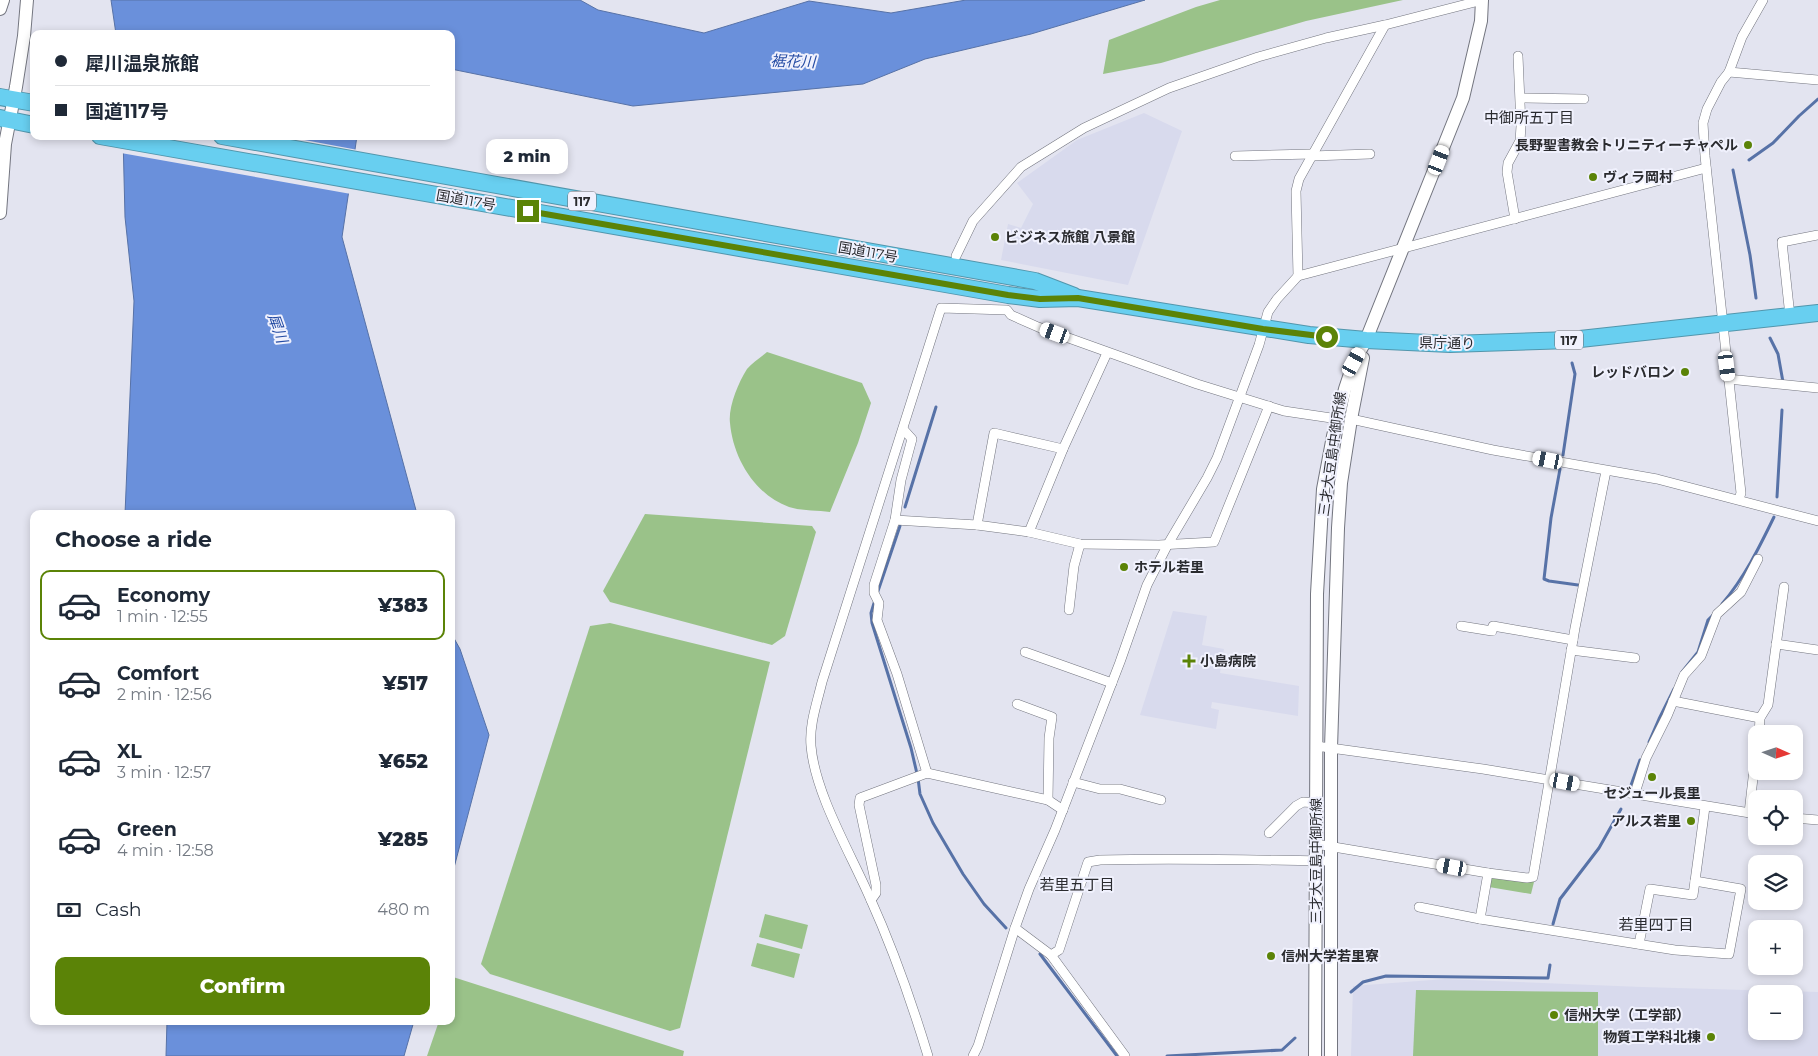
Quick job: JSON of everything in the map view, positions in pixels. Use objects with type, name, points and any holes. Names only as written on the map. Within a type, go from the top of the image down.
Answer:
[{"type":"highway","points":[[7,98],[30,102]]},
{"type":"highway","points":[[5,119],[30,124]]},
{"type":"highway","name":"国道117号","points":[[123,140],[936,282],[1008,303]]},
{"type":"highway","name":"国道117号","points":[[244,140],[1011,278]]},
{"type":"highway","name":"県庁通り","points":[[1011,278],[1035,281],[1078,298]]},
{"type":"highway","name":"県庁通り","points":[[1008,303],[1040,299],[1078,298],[1263,329],[1366,340],[1450,344],[1537,342],[1818,313]]},
{"type":"main road","points":[[0,9],[3,0]]},
{"type":"main road","points":[[0,213],[7,98],[24,36],[27,0]]},
{"type":"main road","points":[[1366,340],[1463,98],[1483,0]]},
{"type":"main road","name":"三才大豆島中御所線","points":[[1315,1056],[1318,561],[1323,489],[1338,419],[1354,362],[1366,340]]},
{"type":"main road","name":"三才大豆島中御所線","points":[[1331,1056],[1331,748],[1338,528],[1351,419],[1366,340]]},
{"type":"street","points":[[956,256],[973,221],[1022,167],[1084,128],[1169,88],[1208,74],[1326,38],[1483,0]]},
{"type":"street","points":[[1739,499],[1741,493],[1706,168],[1703,123],[1713,96],[1721,82],[1730,72],[1742,37],[1763,0]]},
{"type":"street","points":[[1298,276],[1296,192],[1300,178],[1385,25]]},
{"type":"street","points":[[1515,219],[1507,172],[1508,163],[1520,141],[1518,56]]},
{"type":"street","points":[[1730,72],[1818,80]]},
{"type":"street","points":[[1520,98],[1584,99]]},
{"type":"street","points":[[1235,156],[1370,154]]},
{"type":"street","points":[[973,1056],[978,1046],[1029,889],[1063,810],[1112,684],[1146,585],[1168,544],[1208,478],[1259,345],[1268,312],[1278,298],[1298,276],[1706,168]]},
{"type":"street","points":[[1790,316],[1782,242],[1818,235]]},
{"type":"street","points":[[1011,278],[1008,303],[1011,315],[1023,321],[1197,384],[1284,411],[1338,419]]},
{"type":"street","points":[[928,1056],[914,1009],[871,900],[829,807],[816,773],[811,745],[812,719],[822,682],[941,308],[1008,303]]},
{"type":"street","points":[[1029,532],[1063,449],[1108,353]]},
{"type":"street","points":[[1728,379],[1818,388]]},
{"type":"street","points":[[895,520],[977,525],[1029,532],[1080,544],[1214,542],[1269,406]]},
{"type":"street","points":[[1351,419],[1493,450],[1657,479],[1818,521]]},
{"type":"street","points":[[903,430],[912,439],[895,520],[874,586],[874,593],[879,603],[877,620],[897,674],[915,738],[920,776]]},
{"type":"street","points":[[977,525],[994,433],[1063,449]]},
{"type":"street","points":[[1316,844],[1488,874],[1533,877],[1571,650],[1606,471]]},
{"type":"street","points":[[1069,610],[1074,566],[1080,544]]},
{"type":"street","points":[[1635,793],[1646,758],[1684,675],[1701,656],[1717,614],[1741,592],[1758,559]]},
{"type":"street","points":[[1759,725],[1760,718],[1768,705],[1784,587]]},
{"type":"street","points":[[1461,626],[1492,631],[1493,626],[1573,640]]},
{"type":"street","points":[[1776,644],[1818,650]]},
{"type":"street","points":[[1571,650],[1635,658]]},
{"type":"street","points":[[1025,652],[1112,684]]},
{"type":"street","points":[[1673,701],[1760,718]]},
{"type":"street","points":[[1016,704],[1052,717],[1049,738],[1048,800]]},
{"type":"street","points":[[1316,746],[1548,779],[1748,813]]},
{"type":"street","points":[[871,900],[876,893],[876,885],[859,805],[860,798],[920,776],[1048,800],[1063,810]]},
{"type":"street","points":[[1073,782],[1100,788],[1120,789],[1162,800]]},
{"type":"street","points":[[1268,833],[1296,806],[1303,802],[1316,803]]},
{"type":"street","points":[[1639,944],[1650,890],[1693,895],[1705,807]]},
{"type":"street","points":[[1803,819],[1818,820]]},
{"type":"street","points":[[1051,955],[1059,950],[1088,862],[1182,858],[1243,861],[1331,861]]},
{"type":"street","points":[[1480,919],[1488,874]]},
{"type":"street","points":[[1420,907],[1480,919],[1675,950],[1729,954],[1741,889],[1695,881]]},
{"type":"street","points":[[1015,928],[1051,955],[1124,1056]]},
{"type":"shaded area","points":[[1144,113],[1182,131],[1128,285],[1001,260],[1008,224],[1021,228],[1033,204],[1017,183],[1077,140]]},
{"type":"shaded area","name":"小島病院","points":[[1173,611],[1207,616],[1202,645],[1224,649],[1220,673],[1299,686],[1298,716],[1212,702],[1211,708],[1219,710],[1216,729],[1140,715]]},
{"type":"shaded area","name":"信州大学（工学部）","points":[[1445,979],[1748,990],[1748,1040],[1803,1040],[1803,992],[1818,992],[1818,1056],[1351,1056],[1353,986]]},
{"type":"green space","points":[[1220,0],[1403,0],[1306,21],[1161,63],[1103,74],[1109,40],[1196,7]]},
{"type":"green space","points":[[767,352],[862,383],[871,403],[858,443],[830,512],[789,507],[777,501],[756,484],[741,462],[732,436],[730,423],[734,396],[747,369]]},
{"type":"green space","points":[[645,514],[812,526],[816,532],[785,636],[772,645],[610,602],[603,591]]},
{"type":"green space","points":[[610,623],[770,662],[680,1028],[670,1031],[490,974],[481,964],[590,626]]},
{"type":"green space","points":[[1490,878],[1534,882],[1531,894],[1489,887]]},
{"type":"green space","points":[[765,914],[808,925],[802,949],[759,937]]},
{"type":"green space","points":[[757,943],[800,954],[794,978],[751,966]]},
{"type":"green space","points":[[455,978],[684,1051],[683,1056],[427,1056],[438,1025],[455,1025]]},
{"type":"green space","points":[[1416,990],[1598,992],[1598,1056],[1413,1056]]},
{"type":"water","name":"裾花川","points":[[111,0],[580,0],[598,10],[704,33],[809,1],[891,13],[966,0],[1145,0],[1031,34],[925,59],[863,84],[633,106],[455,70],[455,30],[115,30]]},
{"type":"water","name":"犀川","points":[[123,140],[356,140],[342,237],[416,510],[125,510],[134,301],[125,217]]},
{"type":"water","points":[[455,640],[460,649],[489,735],[455,864]]},
{"type":"water","points":[[167,1025],[413,1025],[404,1056],[166,1056]]},
{"type":"pier","points":[[121,140],[304,140],[358,150],[351,194],[121,153]]},
{"type":"waterway","points":[[1749,160],[1773,143],[1818,99]]},
{"type":"waterway","points":[[1733,170],[1750,255],[1756,298]]},
{"type":"waterway","points":[[1770,338],[1778,354],[1783,382]]},
{"type":"waterway","points":[[1563,455],[1575,374],[1572,363]]},
{"type":"waterway","points":[[905,507],[936,407]]},
{"type":"waterway","points":[[1777,497],[1782,410]]},
{"type":"waterway","points":[[1560,469],[1551,518],[1544,579],[1578,585]]},
{"type":"waterway","points":[[1722,604],[1744,573],[1774,517]]},
{"type":"waterway","points":[[877,594],[900,526]]},
{"type":"waterway","points":[[875,600],[871,613],[872,623],[911,748],[920,794],[933,823],[963,874],[984,904],[1006,928]]},
{"type":"waterway","points":[[1682,672],[1698,652],[1708,620],[1713,615]]},
{"type":"waterway","points":[[1649,742],[1674,689]]},
{"type":"waterway","points":[[1630,788],[1640,760]]},
{"type":"waterway","points":[[1553,924],[1560,899],[1599,848],[1621,809]]},
{"type":"waterway","points":[[1040,954],[1117,1056]]},
{"type":"waterway","points":[[1351,992],[1363,982],[1386,976],[1548,978],[1550,965]]},
{"type":"waterway","points":[[1167,1056],[1282,1050],[1295,1038]]},
{"type":"place","name":"長野聖書教会トリニティーチャペル","points":[[1748,145]]},
{"type":"place","name":"ヴィラ岡村","points":[[1593,177]]},
{"type":"place","name":"ビジネス旅館 八景館","points":[[995,237]]},
{"type":"place","name":"レッドバロン","points":[[1685,372]]},
{"type":"place","name":"ホテル若里","points":[[1124,567]]},
{"type":"place","name":"小島病院","points":[[1189,661]]},
{"type":"place","name":"セジュール長里","points":[[1652,777]]},
{"type":"place","name":"アルス若里","points":[[1691,821]]},
{"type":"place","name":"信州大学若里寮","points":[[1271,956]]},
{"type":"place","name":"信州大学（工学部）","points":[[1554,1015]]},
{"type":"place","name":"物質工学科北棟","points":[[1711,1037]]},
{"type":"district","name":"中御所五丁目","points":[[1529,117]]},
{"type":"district","name":"若里五丁目","points":[[1077,884]]},
{"type":"district","name":"若里四丁目","points":[[1656,924]]},
{"type":"route","points":[[528,211],[1008,295],[1040,299],[1078,298],[1263,329],[1327,337]]}]
